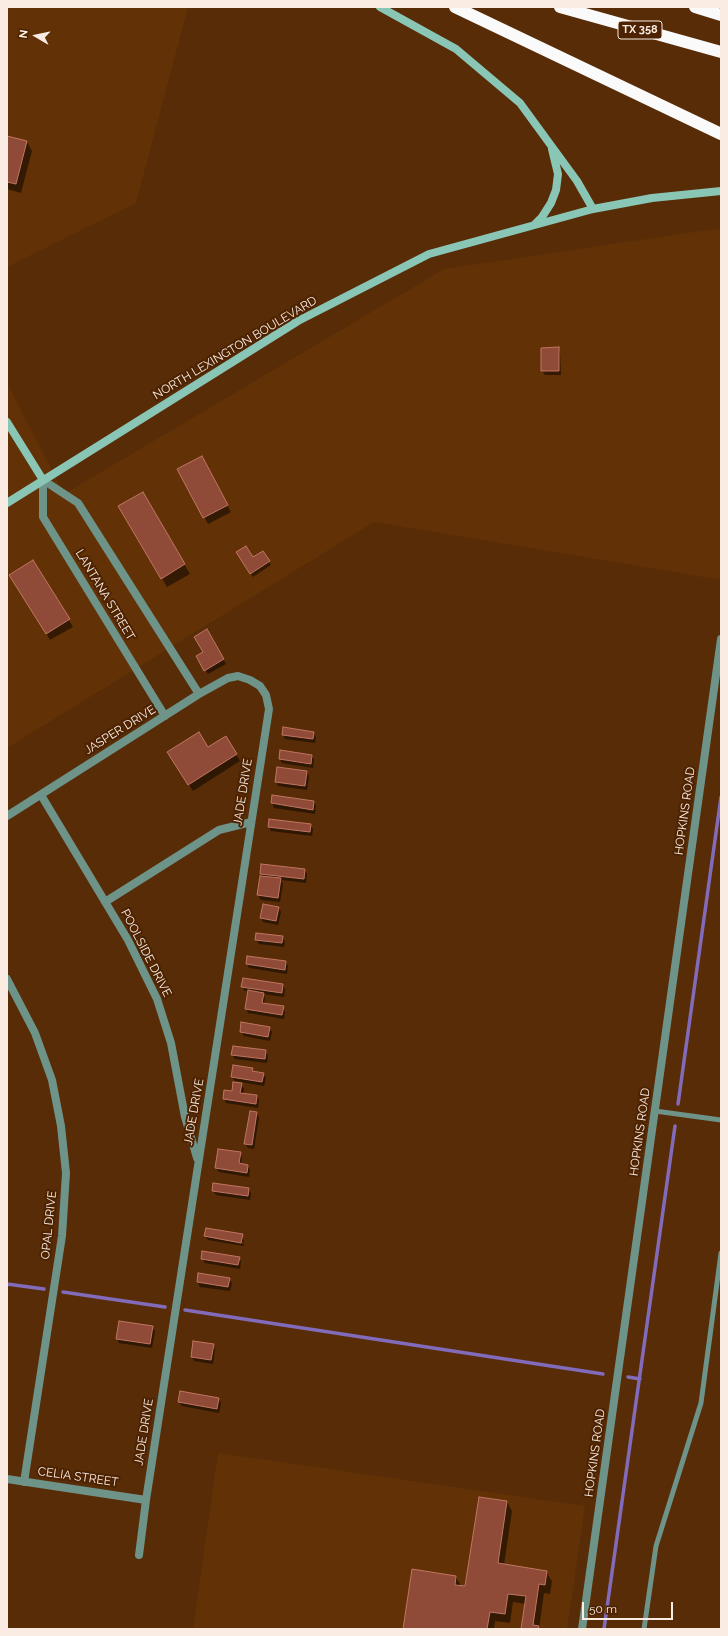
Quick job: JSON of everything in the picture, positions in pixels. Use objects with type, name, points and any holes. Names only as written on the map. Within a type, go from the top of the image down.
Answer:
[{"type":"highway","points":[[455,7],[721,134]]},
{"type":"highway","name":"TX 358","points":[[560,7],[721,52]]},
{"type":"highway","points":[[695,7],[721,15]]},
{"type":"street","points":[[380,7],[456,49],[520,103],[577,181],[593,209]]},
{"type":"street","points":[[534,226],[551,203],[556,190],[558,174],[550,144]]},
{"type":"street","name":"NORTH LEXINGTON BOULEVARD","points":[[7,503],[298,321],[428,254],[593,209],[652,198],[721,191]]},
{"type":"street","name":"LANTANA STREET","points":[[7,422],[43,480],[78,503],[199,694]]},
{"type":"street","name":"LANTANA STREET","points":[[43,480],[43,517],[165,716]]},
{"type":"street","name":"HOPKINS ROAD","points":[[582,1629],[721,639]]},
{"type":"street","name":"JASPER DRIVE","points":[[7,816],[199,694],[228,678],[238,676],[250,680]]},
{"type":"street","name":"JADE DRIVE","points":[[139,1555],[146,1500],[198,1161],[214,1067],[268,709],[266,695],[260,686],[250,680]]},
{"type":"street","name":"POOLSIDE DRIVE","points":[[41,795],[128,940],[157,999],[171,1043],[185,1117],[198,1161]]},
{"type":"street","points":[[106,902],[219,830],[251,822]]},
{"type":"street","name":"OPAL DRIVE","points":[[7,979],[35,1033],[52,1080],[61,1126],[66,1174],[62,1236],[24,1482]]},
{"type":"street","name":"CELIA STREET","points":[[7,1479],[146,1500]]},
{"type":"lane","points":[[655,1111],[721,1120]]},
{"type":"lane","points":[[644,1629],[656,1546],[701,1403],[721,1253]]},
{"type":"shaded area","points":[[7,7],[188,7],[136,203],[7,267]]},
{"type":"shaded area","points":[[721,228],[721,580],[374,522],[7,748],[7,383],[64,494],[444,269]]},
{"type":"shaded area","points":[[218,1453],[585,1506],[567,1629],[193,1629]]},
{"type":"building","points":[[7,136],[27,141],[16,184],[7,182]]},
{"type":"building","points":[[559,347],[559,371],[541,371],[541,348]]},
{"type":"building","points":[[202,456],[228,505],[203,518],[177,469]]},
{"type":"building","points":[[143,492],[185,564],[161,579],[118,506]]},
{"type":"building","points":[[246,546],[253,557],[263,551],[270,561],[250,574],[236,552]]},
{"type":"building","points":[[33,560],[70,619],[46,634],[9,575]]},
{"type":"building","points":[[207,629],[224,659],[204,671],[196,656],[203,652],[194,637]]},
{"type":"building","points":[[283,727],[314,732],[313,739],[282,735]]},
{"type":"building","points":[[199,732],[208,747],[226,736],[237,754],[188,785],[167,752]]},
{"type":"building","points":[[280,750],[312,755],[311,764],[279,759]]},
{"type":"building","points":[[277,767],[307,771],[305,786],[275,782]]},
{"type":"building","points":[[272,795],[314,801],[313,810],[271,803]]},
{"type":"building","points":[[269,819],[311,824],[310,832],[268,827]]},
{"type":"building","points":[[261,864],[305,869],[304,879],[260,874]]},
{"type":"building","points":[[260,876],[281,878],[278,898],[257,895]]},
{"type":"building","points":[[263,904],[279,907],[276,921],[260,918]]},
{"type":"building","points":[[256,933],[283,936],[282,943],[255,940]]},
{"type":"building","points":[[247,956],[286,961],[285,970],[246,964]]},
{"type":"building","points":[[243,978],[283,984],[282,993],[241,987]]},
{"type":"building","points":[[248,990],[264,993],[262,1003],[284,1006],[282,1015],[245,1009]]},
{"type":"building","points":[[241,1022],[270,1027],[268,1037],[240,1032]]},
{"type":"building","points":[[233,1046],[266,1050],[265,1059],[231,1055]]},
{"type":"building","points":[[233,1065],[253,1068],[252,1071],[264,1073],[262,1082],[231,1077]]},
{"type":"building","points":[[233,1082],[242,1083],[240,1093],[257,1095],[256,1104],[223,1099],[224,1090],[232,1091]]},
{"type":"building","points":[[250,1111],[257,1112],[252,1145],[244,1144]]},
{"type":"building","points":[[218,1149],[241,1152],[239,1163],[248,1165],[247,1173],[215,1168]]},
{"type":"building","points":[[213,1183],[249,1188],[248,1196],[212,1191]]},
{"type":"building","points":[[206,1228],[243,1234],[241,1243],[204,1236]]},
{"type":"building","points":[[202,1251],[240,1257],[238,1265],[201,1259]]},
{"type":"building","points":[[198,1273],[230,1278],[228,1287],[197,1282]]},
{"type":"building","points":[[119,1321],[153,1326],[150,1344],[116,1339]]},
{"type":"building","points":[[193,1341],[214,1344],[211,1360],[191,1357]]},
{"type":"building","points":[[180,1391],[219,1398],[217,1409],[178,1402]]},
{"type":"building","points":[[479,1497],[507,1501],[498,1563],[547,1571],[545,1585],[539,1584],[533,1625],[539,1626],[538,1629],[521,1629],[526,1596],[508,1594],[505,1614],[490,1612],[487,1629],[403,1629],[412,1569],[456,1576],[455,1585],[465,1586]]},
{"type":"waterway","points":[[678,1104],[721,797]]},
{"type":"waterway","points":[[604,1629],[675,1126]]},
{"type":"waterway","points":[[7,1284],[44,1289]]},
{"type":"waterway","points":[[63,1292],[165,1307]]},
{"type":"waterway","points":[[185,1310],[603,1374]]},
{"type":"waterway","points":[[628,1377],[640,1379]]}]
